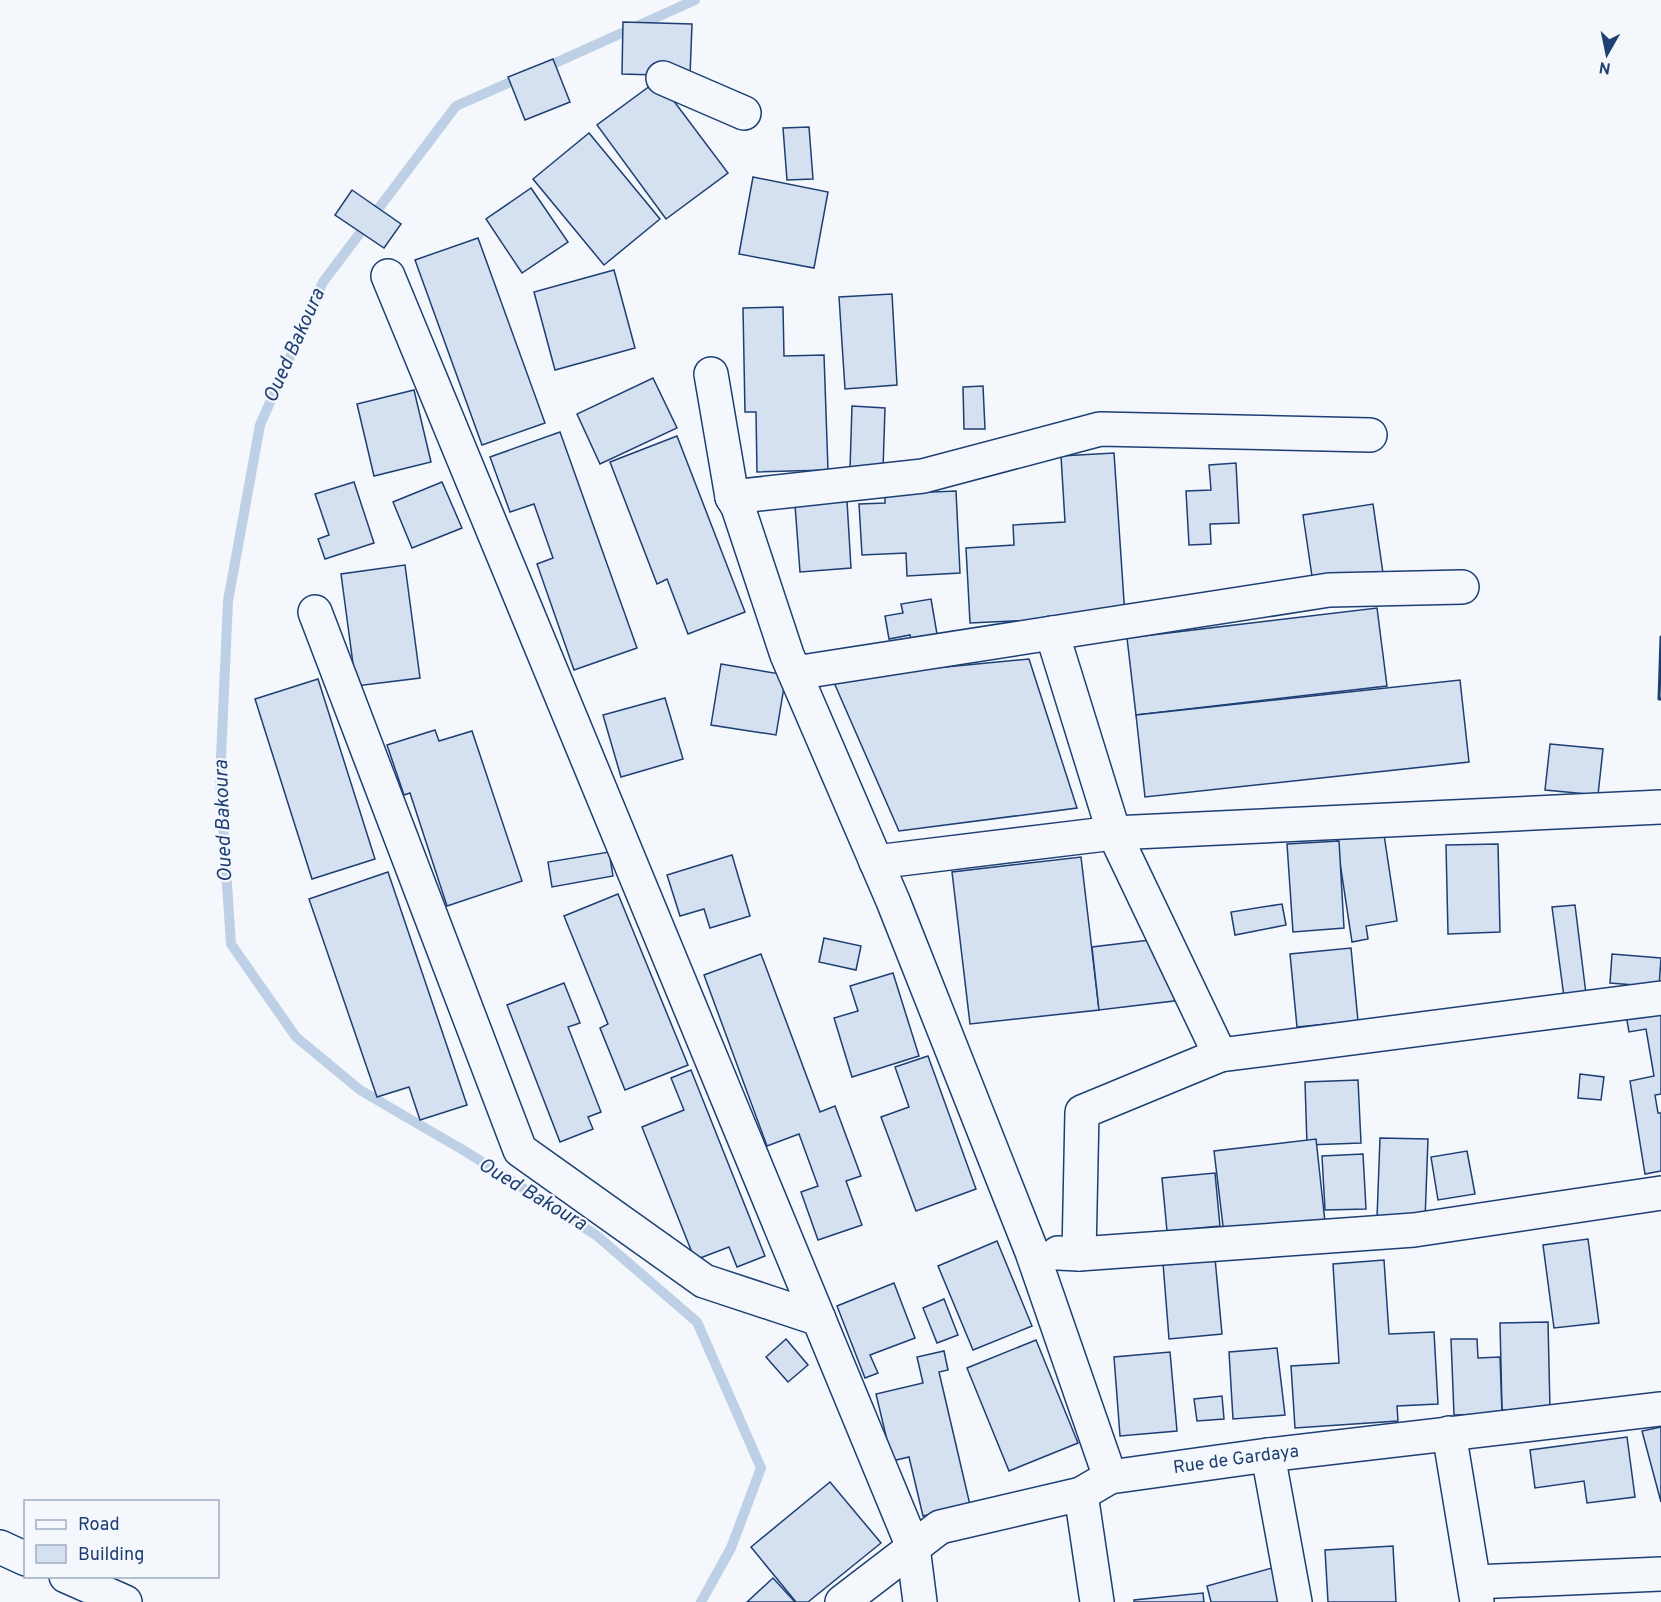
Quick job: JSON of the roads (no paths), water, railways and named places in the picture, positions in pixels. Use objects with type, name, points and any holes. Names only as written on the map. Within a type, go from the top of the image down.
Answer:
[{"type":"street","points":[[663,78],[744,113]]},
{"type":"street","points":[[388,276],[913,1547],[920,1602]]},
{"type":"street","points":[[711,374],[732,497],[738,507],[795,673],[876,862],[1032,1251],[1110,1477]]},
{"type":"street","points":[[732,497],[922,476],[1100,429],[1370,435]]},
{"type":"street","points":[[795,673],[1329,590],[1462,587]]},
{"type":"street","points":[[315,612],[520,1150],[704,1281],[819,1319]]},
{"type":"street","points":[[1052,633],[1114,833],[1220,1055]]},
{"type":"street","points":[[876,862],[1114,833],[1661,807]]},
{"type":"street","points":[[1079,1254],[1082,1112],[1220,1055],[1661,998]]},
{"type":"street","points":[[1032,1251],[1079,1254],[1414,1230],[1661,1193]]},
{"type":"street","name":"Rue de Gardaya","points":[[842,1602],[940,1527],[1081,1494],[1110,1477],[1268,1455],[1661,1409]]},
{"type":"street","points":[[1449,1433],[1476,1592],[1661,1574]]},
{"type":"street","points":[[1268,1455],[1294,1602]]},
{"type":"street","points":[[1081,1494],[1097,1602]]},
{"type":"street","points":[[0,1547],[24,1558]]},
{"type":"street","points":[[71,1578],[125,1602]]},
{"type":"waterway","name":"Oued Bakoura","points":[[542,69],[695,0]]},
{"type":"waterway","name":"Oued Bakoura","points":[[522,77],[456,106],[323,282],[260,425],[228,601],[220,780],[231,944],[296,1037],[360,1090],[468,1153],[596,1235],[697,1322],[761,1468],[731,1548],[701,1602]]}]
